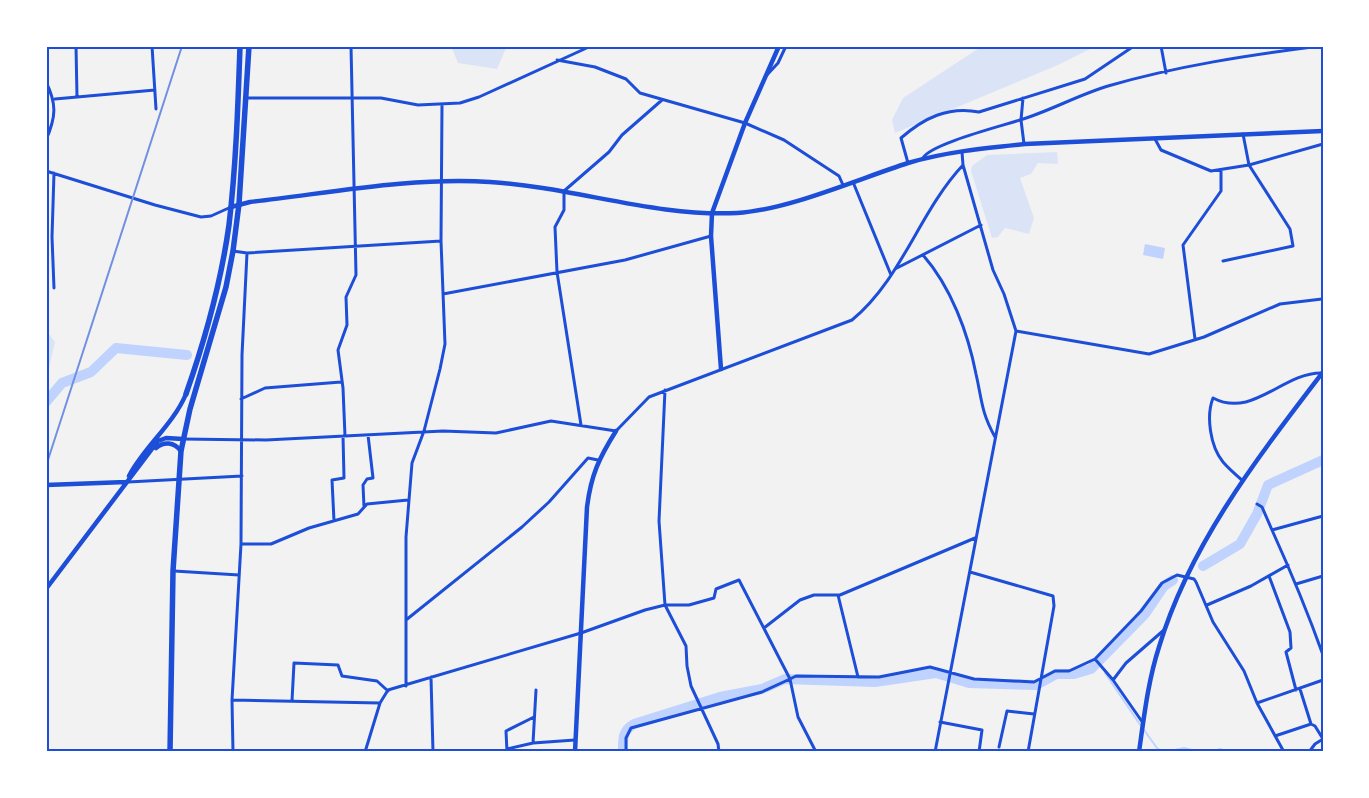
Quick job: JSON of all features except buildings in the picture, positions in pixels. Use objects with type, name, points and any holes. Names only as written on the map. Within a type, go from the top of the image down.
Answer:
[{"type":"highway","points":[[186,394],[218,281],[230,207],[240,46]]},
{"type":"highway","points":[[170,752],[173,571],[180,451],[226,286],[233,251],[239,204],[249,46]]},
{"type":"street","points":[[76,46],[77,97]]},
{"type":"street","points":[[152,46],[156,109]]},
{"type":"street","points":[[334,521],[332,480],[344,478],[342,382],[338,350],[347,325],[346,297],[356,276],[352,46]]},
{"type":"street","points":[[246,98],[381,98],[418,106],[460,103],[479,97],[590,46]]},
{"type":"street","points":[[721,369],[711,236],[712,213],[745,122],[779,46]]},
{"type":"street","points":[[765,76],[778,63],[786,46]]},
{"type":"street","points":[[908,163],[901,138],[922,120],[962,108],[979,112],[1084,79],[1134,46]]},
{"type":"street","points":[[1161,46],[1166,73]]},
{"type":"street","points":[[923,159],[925,154],[948,143],[1021,120],[1085,93],[1229,59],[1320,46]]},
{"type":"street","points":[[557,60],[574,62],[626,79],[640,93],[745,122],[784,140],[838,176],[843,185]]},
{"type":"street","points":[[46,82],[55,99],[51,129],[46,140]]},
{"type":"street","points":[[55,99],[155,90]]},
{"type":"street","points":[[1023,98],[1021,120],[1024,144]]},
{"type":"street","points":[[580,425],[557,272],[555,227],[564,210],[564,191],[609,152],[622,135],[662,100]]},
{"type":"street","points":[[406,686],[408,500],[412,463],[424,431],[445,344],[441,241],[442,105]]},
{"type":"street","points":[[46,171],[201,218],[211,216],[239,204],[442,181],[491,182],[564,191],[674,210],[739,213],[772,207],[908,163],[962,152],[1024,144],[1323,131]]},
{"type":"street","points":[[1223,261],[1293,246],[1290,229],[1249,165],[1244,134]]},
{"type":"street","points":[[1155,139],[1161,150],[1211,171],[1249,165],[1323,144]]},
{"type":"street","points":[[935,752],[1016,331],[1004,294],[993,270],[963,165],[962,152]]},
{"type":"street","points":[[575,752],[587,507],[591,480],[598,460],[616,431],[648,397],[852,320],[878,296],[936,199],[948,181],[963,165]]},
{"type":"street","points":[[1195,339],[1183,246],[1221,192],[1222,170]]},
{"type":"street","points":[[54,173],[52,237],[54,288]]},
{"type":"street","points":[[853,181],[892,275]]},
{"type":"street","points":[[894,270],[981,224]]},
{"type":"street","points":[[443,294],[625,260],[711,236]]},
{"type":"street","points":[[233,251],[247,254],[441,241]]},
{"type":"street","points":[[233,752],[232,700],[241,544],[243,441],[241,400],[247,254]]},
{"type":"street","points":[[923,255],[937,272],[966,336],[977,375],[980,402],[986,420],[995,437]]},
{"type":"street","points":[[1016,331],[1149,354],[1222,330],[1280,304],[1322,299]]},
{"type":"street","points":[[1243,481],[1221,460],[1210,430],[1208,411],[1213,398],[1220,402],[1245,404],[1308,373],[1322,373]]},
{"type":"street","points":[[1139,752],[1154,666],[1164,630],[1186,576],[1213,526],[1243,481],[1322,373]]},
{"type":"street","points":[[241,400],[265,388],[342,382]]},
{"type":"street","points":[[665,390],[660,521],[665,605],[686,646],[691,686],[718,744],[719,752]]},
{"type":"street","points":[[126,482],[135,465],[179,407],[186,394]]},
{"type":"street","points":[[46,589],[126,482],[158,441],[163,438],[243,441],[424,431],[496,433],[551,421],[616,431]]},
{"type":"street","points":[[364,507],[363,485],[366,479],[373,478],[368,434]]},
{"type":"street","points":[[151,452],[159,446],[166,444],[176,446],[180,451]]},
{"type":"street","points":[[406,620],[522,527],[549,502],[588,458],[598,460]]},
{"type":"street","points":[[46,485],[242,476]]},
{"type":"street","points":[[241,544],[271,544],[309,528],[358,514],[367,504],[408,500]]},
{"type":"street","points":[[1257,504],[1262,507],[1288,565],[1301,603],[1312,621],[1323,655]]},
{"type":"street","points":[[1272,530],[1323,516]]},
{"type":"street","points":[[764,628],[800,600],[814,595],[838,595],[975,538]]},
{"type":"street","points":[[1206,605],[1251,586],[1288,565]]},
{"type":"street","points":[[173,571],[239,576]]},
{"type":"street","points":[[970,572],[1053,596],[1054,606],[1028,752]]},
{"type":"street","points":[[626,752],[626,738],[631,728],[762,692],[802,675],[879,677],[930,667],[974,679],[1034,682],[1055,671],[1078,668],[1095,659],[1141,611],[1162,583],[1172,576],[1186,576],[1194,579],[1221,637],[1244,671],[1257,703],[1284,752]]},
{"type":"street","points":[[1269,576],[1290,632],[1290,648],[1286,652],[1310,724]]},
{"type":"street","points":[[1296,584],[1323,576]]},
{"type":"street","points":[[366,752],[380,703],[388,691],[581,633],[645,610],[665,605],[689,606],[714,598],[716,589],[739,580],[790,679],[798,717],[816,752]]},
{"type":"street","points":[[838,595],[858,677]]},
{"type":"street","points":[[1113,680],[1126,663],[1164,630]]},
{"type":"street","points":[[1095,659],[1113,680],[1143,723]]},
{"type":"street","points":[[292,701],[294,663],[338,665],[342,676],[377,681],[388,691]]},
{"type":"street","points":[[431,677],[433,752]]},
{"type":"street","points":[[1257,703],[1323,680]]},
{"type":"street","points":[[533,743],[536,690]]},
{"type":"street","points":[[232,700],[380,703]]},
{"type":"street","points":[[999,747],[1007,711],[1034,714]]},
{"type":"street","points":[[534,717],[506,731],[507,750],[533,743],[575,740]]},
{"type":"street","points":[[940,722],[982,730],[979,752]]},
{"type":"street","points":[[1275,736],[1310,724],[1316,726],[1323,739],[1308,752]]},
{"type":"shaded area","points":[[451,46],[507,46],[497,69],[458,63]]},
{"type":"shaded area","points":[[987,46],[1096,46],[1058,65],[895,133],[892,120],[903,98],[976,50]]},
{"type":"shaded area","points":[[1057,152],[1058,164],[1038,163],[1031,174],[1020,178],[1034,218],[1029,234],[1005,228],[998,237],[992,238],[971,171],[972,166],[987,155]]},
{"type":"shaded area","points":[[46,330],[55,342],[46,381]]},
{"type":"water","points":[[1145,244],[1165,248],[1163,259],[1143,255]]},
{"type":"waterway","points":[[46,402],[62,383],[91,372],[116,348],[187,355]]},
{"type":"waterway","points":[[1203,566],[1240,544],[1257,514],[1268,485],[1323,460]]},
{"type":"waterway","points":[[623,752],[625,733],[634,724],[720,697],[762,689],[785,679],[875,682],[936,673],[969,683],[1036,685],[1056,674],[1074,674],[1091,669],[1145,614],[1164,586],[1173,580]]},
{"type":"waterway","points":[[1105,673],[1141,726]]},
{"type":"waterway","points":[[1144,730],[1162,752]]},
{"type":"waterway","points":[[1166,752],[1184,748],[1200,752]]},
{"type":"waterway","points":[[1210,752],[1220,749],[1228,752]]},
{"type":"railway","points":[[46,466],[182,46]]}]
